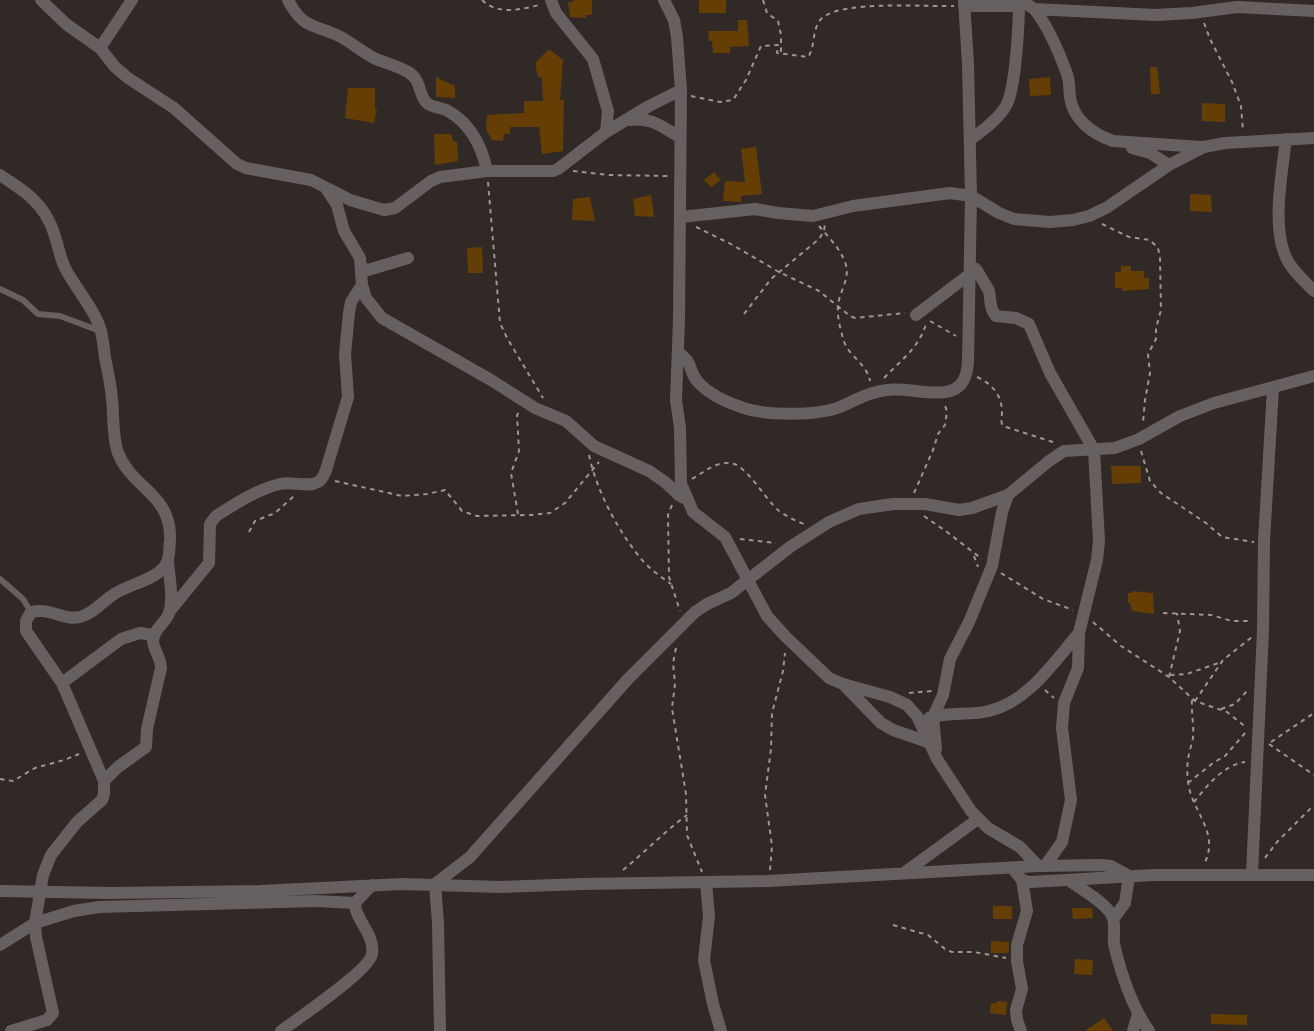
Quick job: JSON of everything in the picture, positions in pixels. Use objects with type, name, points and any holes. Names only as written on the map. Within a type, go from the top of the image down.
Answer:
[{"type":"street","points":[[41,0],[66,24],[100,48],[115,67],[128,78],[174,108],[237,164],[246,168],[311,180],[350,200],[384,210],[395,208],[431,180],[440,177],[487,171],[553,171],[558,169],[606,132],[681,90]]},
{"type":"street","points":[[100,48],[132,0]]},
{"type":"street","points":[[288,0],[303,21],[319,30],[339,36],[377,59],[411,74],[420,87],[425,102],[449,111],[473,134],[484,155],[487,171]]},
{"type":"street","points":[[664,0],[674,20],[681,90],[681,218],[676,400],[680,428],[683,493],[693,512],[720,532],[729,544],[767,616],[785,636],[829,678],[890,697],[907,705],[920,722],[937,759],[978,819],[988,828],[1020,847],[1042,866]]},
{"type":"street","points":[[551,1],[556,13],[593,59],[608,111],[606,132]]},
{"type":"street","points":[[970,140],[994,119],[1008,101],[1014,73],[1020,2]]},
{"type":"street","points":[[678,353],[689,360],[693,375],[698,382],[722,399],[743,408],[762,412],[810,414],[841,406],[873,392],[902,388],[935,392],[953,390],[962,384],[967,374],[971,196],[964,3],[1005,5],[1020,2],[1034,9],[1049,31],[1067,74],[1075,114],[1090,130],[1102,137],[1150,153],[1168,165]]},
{"type":"street","points":[[1034,9],[1066,5],[1156,15],[1237,7],[1314,11]]},
{"type":"street","points":[[608,111],[626,120],[645,118],[653,120],[680,136]]},
{"type":"street","points":[[1113,141],[1204,147],[1249,141],[1314,138]]},
{"type":"street","points":[[1286,139],[1278,212],[1283,249],[1289,263],[1314,291]]},
{"type":"street","points":[[681,218],[755,209],[813,216],[853,206],[950,194],[971,196],[999,213],[1022,220],[1050,222],[1073,220],[1089,216],[1122,198],[1168,165],[1204,147]]},
{"type":"street","points":[[1,177],[26,192],[50,221],[66,269],[86,300],[101,331],[112,397],[115,441],[119,454],[137,480],[163,506],[168,517],[170,530],[169,612]]},
{"type":"street","points":[[325,187],[337,205],[341,222],[356,248],[362,268],[362,285],[366,298],[382,318],[492,380],[544,413],[566,421],[586,440],[649,471],[683,493]]},
{"type":"street","points":[[362,268],[368,270],[408,258]]},
{"type":"street","points":[[916,315],[970,270],[976,269],[987,288],[996,316],[1016,318],[1029,324],[1050,373],[1094,450],[1099,541],[1097,560],[1079,633],[1078,668],[1064,703],[1062,737],[1071,800],[1062,842],[1071,866]]},
{"type":"street","points":[[104,782],[148,743],[147,729],[161,668],[161,661],[153,642],[154,635],[169,612],[209,563],[210,524],[216,516],[272,487],[282,483],[306,485],[322,479],[345,408],[348,389],[345,332],[351,302],[362,285]]},
{"type":"street","points":[[435,884],[470,857],[628,679],[701,607],[725,597],[790,547],[837,518],[859,509],[881,505],[925,504],[959,510],[993,502],[1008,495],[1049,460],[1070,450],[1115,448],[1139,439],[1180,416],[1214,403],[1314,376]]},
{"type":"street","points":[[1255,874],[1257,758],[1253,731],[1260,684],[1272,388]]},
{"type":"street","points":[[937,759],[933,717],[943,695],[950,659],[993,566],[1000,522],[1008,495]]},
{"type":"street","points":[[11,1031],[47,1020],[53,1013],[36,937],[35,923],[39,891],[46,863],[51,855],[77,822],[102,800],[105,794],[104,782],[62,683],[26,631],[26,621],[31,612],[40,610],[73,617],[89,614],[120,590],[159,572],[168,561]]},
{"type":"street","points":[[62,683],[121,639],[140,633],[154,635]]},
{"type":"street","points":[[920,722],[933,717],[989,711],[1012,701],[1050,668],[1079,633]]},
{"type":"street","points":[[843,684],[881,723],[893,730],[928,742]]},
{"type":"street","points":[[904,873],[978,819]]},
{"type":"street","points":[[1042,866],[1062,842]]},
{"type":"street","points":[[0,891],[110,893],[261,891],[372,885],[435,884],[500,887],[768,882],[1042,866],[1111,866],[1129,876]]},
{"type":"street","points":[[1013,869],[1022,880],[1027,911],[1017,945],[1017,961],[1022,989],[1016,1010],[1021,1031]]},
{"type":"street","points":[[1022,880],[1030,882],[1198,874],[1310,874]]},
{"type":"street","points":[[1114,918],[1125,903],[1129,876]]},
{"type":"street","points":[[1069,880],[1108,909],[1114,918],[1114,941],[1131,999],[1149,1031]]},
{"type":"street","points":[[706,883],[709,916],[704,960],[721,1031]]},
{"type":"street","points":[[435,884],[440,1031]]},
{"type":"street","points":[[0,945],[35,923],[74,911],[99,907],[316,901],[354,903],[372,885]]},
{"type":"street","points":[[281,1031],[369,962],[372,954],[371,938],[354,903]]},
{"type":"street","points":[[1133,1031],[1138,1014]]},
{"type":"lane","points":[[0,289],[23,300],[38,314],[60,316],[101,331]]},
{"type":"lane","points":[[0,579],[23,599],[31,612]]},
{"type":"path","points":[[482,0],[496,10],[507,11],[551,1]]},
{"type":"path","points":[[763,0],[767,13],[778,21],[782,35],[781,52],[778,45]]},
{"type":"path","points":[[778,45],[777,53],[808,57],[812,50],[815,30],[823,18],[835,11],[854,6],[964,3]]},
{"type":"path","points":[[1203,11],[1207,33],[1232,82],[1241,106],[1242,126],[1249,141]]},
{"type":"path","points":[[681,90],[702,100],[720,102],[733,100],[746,80],[761,46],[778,45]]},
{"type":"path","points":[[558,169],[589,174],[681,176]]},
{"type":"path","points":[[487,171],[500,323],[547,404]]},
{"type":"path","points":[[813,216],[836,245],[846,265],[846,277],[838,307],[844,343],[869,376],[873,392]]},
{"type":"path","points":[[1089,216],[1120,234],[1150,240],[1158,248],[1161,310],[1156,328],[1156,339],[1148,354],[1150,373],[1139,439],[1146,473],[1154,488],[1206,523],[1222,537],[1240,542],[1264,542]]},
{"type":"path","points":[[681,218],[779,272],[819,291],[855,318],[903,312],[916,315]]},
{"type":"path","points":[[744,314],[764,286],[814,245],[824,231]]},
{"type":"path","points":[[873,392],[914,348],[927,319],[968,344]]},
{"type":"path","points":[[967,374],[979,377],[991,384],[1001,401],[1003,426],[1070,450]]},
{"type":"path","points":[[518,515],[512,473],[519,451],[517,415],[525,399],[537,388]]},
{"type":"path","points":[[909,503],[946,418],[946,406],[936,401],[935,392]]},
{"type":"path","points":[[586,440],[592,470],[608,509],[637,553],[671,584]]},
{"type":"path","points":[[322,479],[402,496],[446,490],[458,506],[469,514],[485,517],[550,513],[572,496],[592,470],[610,453]]},
{"type":"path","points":[[706,883],[687,835],[688,815],[672,708],[675,684],[673,657],[682,627],[680,610],[671,584],[668,515],[670,507],[694,478],[710,467],[736,464],[748,473],[755,485],[779,510],[792,519],[818,529]]},
{"type":"path","points":[[249,532],[255,521],[280,510],[306,485]]},
{"type":"path","points":[[720,532],[732,538],[771,541],[790,547]]},
{"type":"path","points":[[1163,613],[1210,615],[1263,625]]},
{"type":"path","points":[[1178,613],[1180,631],[1170,676],[1187,674],[1221,662]]},
{"type":"path","points":[[1198,874],[1210,850],[1208,830],[1194,802],[1188,783],[1187,760],[1193,736],[1191,719],[1194,700],[1221,662],[1263,625]]},
{"type":"path","points":[[768,882],[772,846],[765,795],[771,750],[772,713],[785,664],[785,636]]},
{"type":"path","points":[[1219,709],[1235,704],[1249,690],[1260,684]]},
{"type":"path","points":[[1030,687],[1044,689],[1064,703]]},
{"type":"path","points":[[890,697],[929,690],[943,695]]},
{"type":"path","points":[[1268,743],[1314,713]]},
{"type":"path","points":[[1188,783],[1225,756],[1253,731],[1314,775]]},
{"type":"path","points":[[0,779],[13,781],[35,768],[71,758],[88,747]]},
{"type":"path","points":[[1194,802],[1223,772],[1239,763],[1257,758]]},
{"type":"path","points":[[1255,874],[1270,850],[1314,805]]},
{"type":"path","points":[[607,884],[688,815]]},
{"type":"path","points":[[893,925],[921,931],[952,952],[974,952],[1017,961]]},
{"type":"building","points":[[573,0],[592,0],[592,15],[586,15],[586,18],[570,17],[568,2],[573,2]]},
{"type":"building","points":[[699,0],[726,0],[726,13],[699,13]]},
{"type":"building","points":[[738,20],[747,20],[749,46],[730,47],[730,53],[713,53],[708,31],[738,31]]},
{"type":"building","points":[[549,49],[563,60],[560,100],[564,100],[563,151],[542,154],[539,127],[510,127],[510,134],[504,134],[503,141],[492,140],[486,129],[487,115],[524,113],[524,101],[543,101],[542,78],[538,77],[535,63]]},
{"type":"building","points":[[1150,67],[1157,67],[1160,94],[1151,94]]},
{"type":"building","points":[[436,77],[455,86],[455,98],[436,97]]},
{"type":"building","points":[[1050,77],[1051,95],[1030,96],[1029,79]]},
{"type":"building","points":[[348,88],[375,88],[375,109],[377,109],[374,123],[345,118]]},
{"type":"building","points":[[1202,103],[1225,104],[1225,122],[1202,121]]},
{"type":"building","points":[[434,134],[451,134],[453,141],[457,142],[458,161],[435,165]]},
{"type":"building","points":[[756,147],[762,194],[741,196],[741,202],[723,201],[725,181],[745,182],[741,149]]},
{"type":"building","points":[[714,172],[721,180],[711,187],[704,180]]},
{"type":"building","points":[[1190,194],[1211,195],[1212,212],[1190,211]]},
{"type":"building","points":[[651,195],[654,217],[635,216],[633,199]]},
{"type":"building","points":[[590,197],[595,221],[572,220],[573,199]]},
{"type":"building","points":[[482,247],[483,273],[468,273],[467,248]]},
{"type":"building","points":[[1121,266],[1131,266],[1131,271],[1144,271],[1144,278],[1149,278],[1149,289],[1122,291],[1122,288],[1115,288],[1115,272],[1121,272]]},
{"type":"building","points":[[1111,466],[1141,466],[1141,483],[1112,484]]},
{"type":"building","points":[[1132,591],[1153,593],[1154,614],[1132,611],[1128,603],[1128,593]]},
{"type":"building","points":[[993,906],[1012,906],[1012,919],[993,919]]},
{"type":"building","points":[[1072,908],[1092,908],[1093,918],[1073,919]]},
{"type":"building","points":[[991,941],[1009,942],[1009,953],[991,953]]},
{"type":"building","points":[[1075,959],[1093,960],[1092,975],[1074,974]]},
{"type":"building","points":[[997,1001],[1007,1002],[1006,1015],[990,1013],[991,1003],[996,1004]]},
{"type":"building","points":[[1211,1014],[1247,1015],[1247,1025],[1211,1024]]},
{"type":"building","points":[[1104,1018],[1113,1031],[1085,1031]]}]
